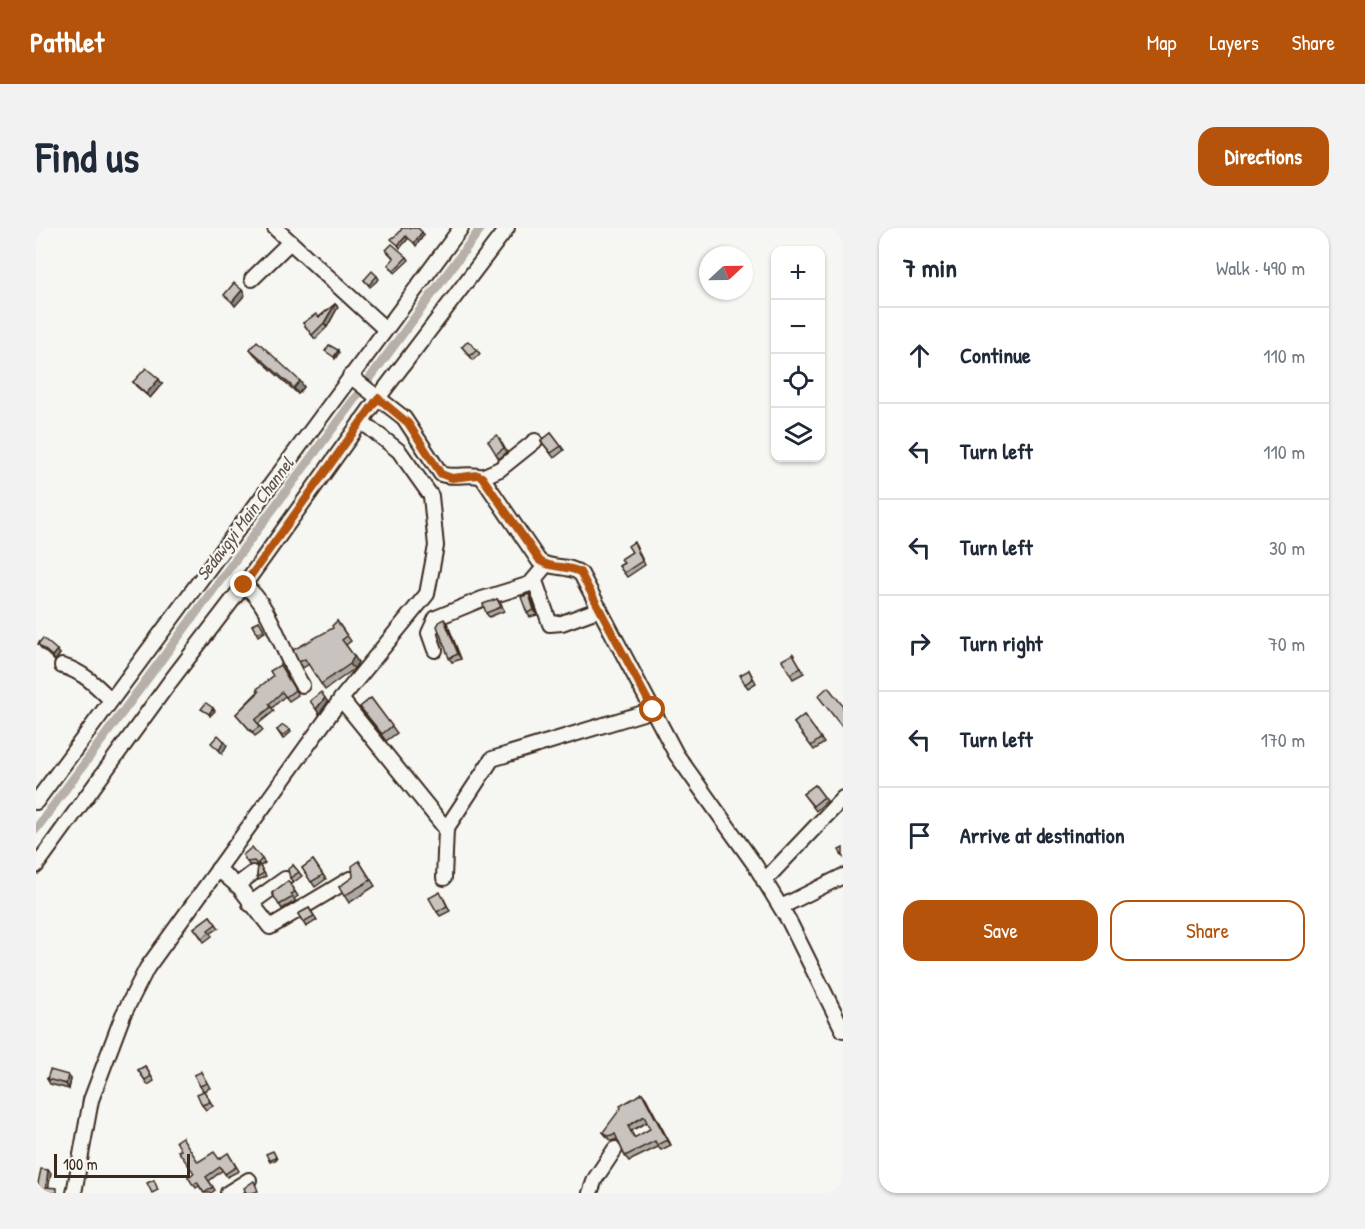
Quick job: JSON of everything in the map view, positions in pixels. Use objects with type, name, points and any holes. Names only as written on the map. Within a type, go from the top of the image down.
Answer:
[{"type":"street","points":[[275,228],[386,329]]},
{"type":"street","points":[[36,802],[461,228]]},
{"type":"street","points":[[36,866],[169,683],[244,585],[361,421],[376,396],[507,228]]},
{"type":"street","points":[[252,279],[290,242]]},
{"type":"street","points":[[352,377],[408,423],[441,474],[452,478],[478,475],[482,477],[535,556],[546,565],[573,568],[580,572],[687,771],[781,907],[843,1030]]},
{"type":"street","points":[[74,1193],[91,1100],[123,1015],[147,968],[341,699],[427,594],[436,546],[430,496],[422,480],[399,451],[361,421]]},
{"type":"street","points":[[482,477],[500,469],[535,441]]},
{"type":"street","points":[[435,650],[429,633],[436,618],[535,581],[546,565]]},
{"type":"street","points":[[535,581],[550,624],[562,623],[600,609]]},
{"type":"street","points":[[244,585],[262,603],[292,670],[302,685]]},
{"type":"street","points":[[62,666],[74,669],[86,677],[111,699]]},
{"type":"street","points":[[341,699],[446,829]]},
{"type":"street","points":[[444,878],[446,829],[492,759],[653,710]]},
{"type":"street","points":[[764,881],[843,798]]},
{"type":"street","points":[[218,869],[237,885],[270,927],[350,879]]},
{"type":"street","points":[[237,885],[253,873]]},
{"type":"street","points":[[781,907],[843,876]]},
{"type":"street","points":[[250,904],[285,879]]},
{"type":"street","points":[[590,1193],[595,1179],[615,1149]]},
{"type":"street","points":[[228,1193],[249,1180]]},
{"type":"building","points":[[402,228],[418,228],[422,232],[414,243],[406,236],[398,245],[391,239]]},
{"type":"building","points":[[392,244],[407,257],[394,270],[388,265],[394,258],[386,250]]},
{"type":"building","points":[[372,271],[377,276],[369,285],[364,280]]},
{"type":"building","points":[[234,283],[242,290],[232,302],[224,295]]},
{"type":"building","points":[[335,304],[324,323],[312,335],[303,323],[316,314],[319,317]]},
{"type":"building","points":[[257,341],[300,381],[294,388],[250,349]]},
{"type":"building","points":[[468,341],[477,350],[470,356],[462,347]]},
{"type":"building","points":[[329,345],[338,350],[334,357],[325,351]]},
{"type":"building","points":[[146,368],[159,379],[146,394],[133,382]]},
{"type":"building","points":[[551,433],[561,446],[551,453],[541,441]]},
{"type":"building","points":[[497,435],[504,448],[496,454],[488,441]]},
{"type":"building","points":[[634,542],[642,561],[624,573],[619,566],[624,563],[621,559],[632,552],[628,546]]},
{"type":"building","points":[[529,594],[534,610],[527,613],[521,597]]},
{"type":"building","points":[[497,599],[501,607],[486,613],[483,604]]},
{"type":"building","points":[[444,619],[458,654],[449,658],[437,626]]},
{"type":"building","points":[[259,621],[264,630],[257,633],[252,625]]},
{"type":"building","points":[[337,621],[347,636],[342,640],[354,656],[350,664],[321,684],[305,659],[299,662],[293,650],[333,628],[332,626]]},
{"type":"building","points":[[43,638],[57,650],[52,656],[38,644]]},
{"type":"building","points":[[793,654],[801,668],[790,674],[782,660]]},
{"type":"building","points":[[280,665],[295,690],[286,697],[282,692],[269,704],[271,707],[255,720],[260,726],[252,732],[236,714],[259,692],[257,689],[273,676],[270,671]]},
{"type":"building","points":[[749,670],[753,679],[745,684],[740,675]]},
{"type":"building","points":[[828,687],[843,706],[843,728],[818,696]]},
{"type":"building","points":[[321,692],[325,698],[316,709],[310,701]]},
{"type":"building","points":[[371,698],[392,726],[382,734],[360,707]]},
{"type":"building","points":[[206,703],[213,708],[209,714],[201,709]]},
{"type":"building","points":[[804,715],[821,738],[811,746],[794,723]]},
{"type":"building","points":[[283,725],[290,730],[282,736],[277,730]]},
{"type":"building","points":[[218,735],[224,741],[219,750],[211,743]]},
{"type":"building","points":[[815,785],[824,797],[813,806],[803,794]]},
{"type":"building","points":[[252,847],[262,859],[258,863],[264,873],[257,877],[258,865],[254,861],[247,862],[243,855]]},
{"type":"building","points":[[313,860],[323,875],[311,882],[302,868]]},
{"type":"building","points":[[359,861],[371,880],[344,896],[339,887],[353,877],[352,866]]},
{"type":"building","points":[[293,865],[299,872],[290,878],[288,869]]},
{"type":"building","points":[[288,881],[295,892],[291,894],[293,897],[279,905],[272,893]]},
{"type":"building","points":[[440,892],[447,906],[437,912],[429,898]]},
{"type":"building","points":[[309,908],[314,916],[303,922],[298,914]]},
{"type":"building","points":[[210,916],[216,924],[202,938],[194,928]]},
{"type":"building","points":[[145,1066],[151,1076],[145,1080],[138,1070]]},
{"type":"building","points":[[50,1070],[68,1075],[66,1084],[47,1079]]},
{"type":"building","points":[[201,1072],[207,1083],[200,1086],[194,1075]]},
{"type":"building","points":[[204,1091],[210,1102],[202,1105],[197,1094]]},
{"type":"building","points":[[642,1093],[667,1140],[657,1145],[655,1141],[625,1156],[615,1134],[608,1136],[603,1132],[621,1108],[620,1106]],"holes":[[[644,1116],[650,1129],[634,1138],[628,1126]]]},
{"type":"building","points":[[182,1137],[198,1162],[214,1152],[219,1159],[228,1153],[236,1167],[225,1174],[220,1167],[206,1177],[213,1187],[204,1193],[197,1182],[193,1185],[188,1177],[194,1173],[178,1151],[181,1150],[176,1141]]},
{"type":"building","points":[[273,1151],[276,1157],[269,1160],[266,1154]]},
{"type":"building","points":[[41,1169],[48,1170],[46,1187],[57,1188],[57,1193],[36,1193]]},
{"type":"building","points":[[154,1180],[158,1190],[152,1193],[147,1183]]},
{"type":"building","points":[[254,1181],[258,1191],[246,1193],[244,1188]]},
{"type":"waterway","name":"Sedawgyi Main Channel","points":[[36,829],[481,228]]},
{"type":"route","points":[[244,585],[378,398],[408,423],[441,474],[452,478],[478,475],[486,481],[540,561],[546,565],[573,568],[580,572],[653,710]]}]
